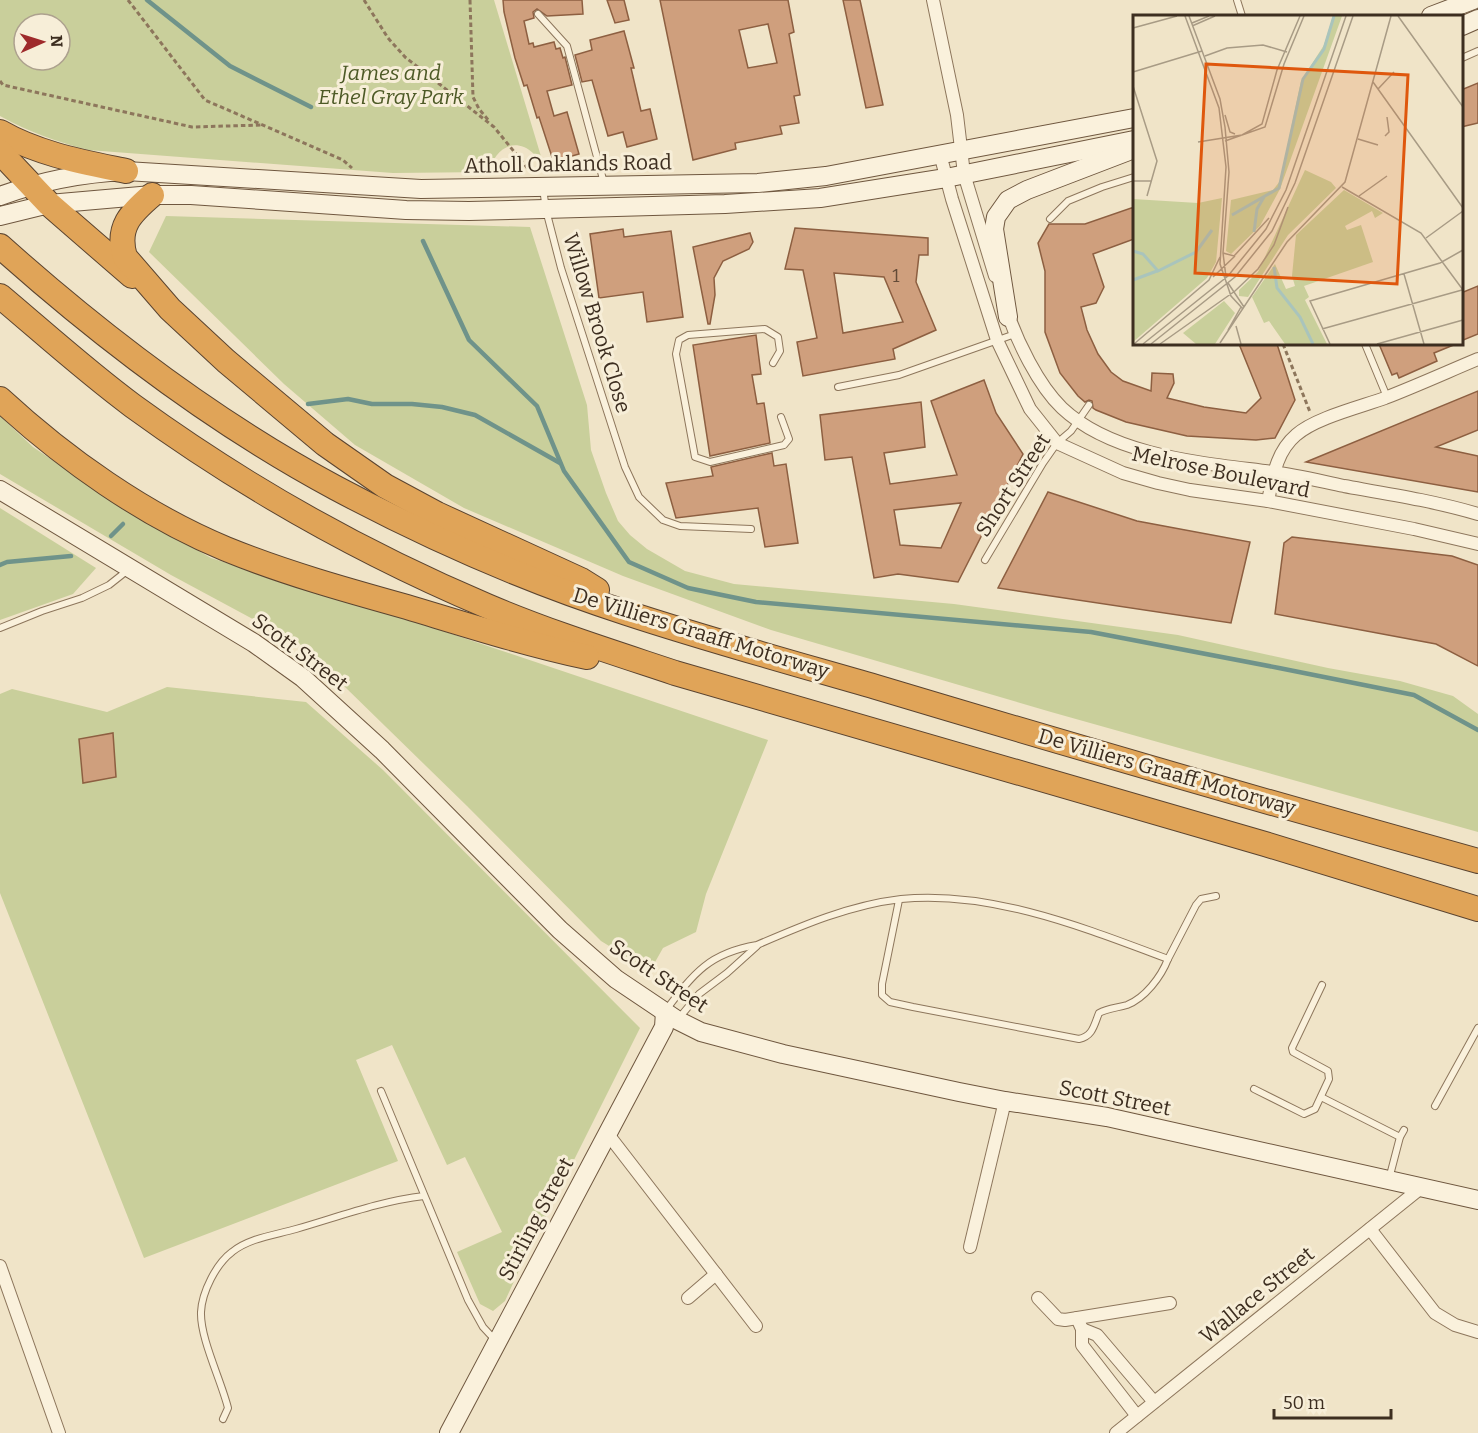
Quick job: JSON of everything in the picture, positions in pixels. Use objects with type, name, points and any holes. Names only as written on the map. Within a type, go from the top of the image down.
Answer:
[{"type":"highway","points":[[0,132],[29,146],[61,157],[126,171]]},
{"type":"highway","points":[[0,152],[14,191],[49,204],[226,361],[325,444],[385,486],[437,514],[581,580],[603,594],[623,612]]},
{"type":"highway","points":[[152,195],[129,218],[122,231],[122,248],[125,257],[134,269],[170,309]]},
{"type":"highway","name":"De Villiers Graaff Motorway","points":[[0,246],[43,284],[153,372],[228,425],[334,487],[419,530],[520,574],[623,612],[994,722],[1478,861]]},
{"type":"highway","points":[[0,296],[132,405],[218,464],[325,529],[488,607],[584,643],[675,673],[1264,844],[1478,909]]},
{"type":"highway","points":[[0,399],[55,447],[100,480],[188,530],[225,548],[335,587],[545,648],[675,673]]},
{"type":"street","name":"Melrose Boulevard","points":[[933,0],[957,115],[964,174],[1012,325],[1047,391],[1074,426],[1137,448],[1231,468],[1273,472],[1429,501],[1478,514]]},
{"type":"street","points":[[1434,15],[1473,0]]},
{"type":"street","points":[[1463,25],[1478,19]]},
{"type":"street","name":"Atholl Oaklands Road","points":[[14,191],[95,172],[126,171],[421,189],[758,183],[826,176],[1133,118]]},
{"type":"street","name":"Atholl Oaklands Road","points":[[0,216],[49,204],[152,195],[190,195],[406,210],[546,210],[725,204],[820,198],[946,178],[1133,140]]},
{"type":"street","points":[[1012,325],[994,229],[1002,206],[1008,200],[1027,190],[1133,149]]},
{"type":"street","name":"Melrose Boulevard","points":[[940,154],[998,340],[1030,410],[1057,443],[1123,473],[1158,483],[1268,501],[1414,529],[1478,544]]},
{"type":"street","points":[[1268,501],[1273,472],[1285,447],[1295,435],[1314,424],[1388,397],[1478,359]]},
{"type":"street","name":"Scott Street","points":[[0,490],[254,643],[303,678],[382,750],[560,930],[668,1020],[701,1032],[783,1054],[1005,1101],[1107,1117],[1478,1200]]},
{"type":"street","name":"Stirling Street","points":[[449,1433],[668,1020]]},
{"type":"street","points":[[970,1247],[1005,1101]]},
{"type":"street","points":[[607,1133],[756,1326]]},
{"type":"street","name":"Wallace Street","points":[[1116,1433],[1422,1187]]},
{"type":"street","points":[[1370,1229],[1435,1313],[1455,1325],[1478,1332]]},
{"type":"street","points":[[0,1266],[59,1433]]},
{"type":"street","points":[[688,1298],[716,1274]]},
{"type":"street","points":[[1038,1298],[1058,1319],[1080,1323],[1170,1303]]},
{"type":"street","points":[[1080,1323],[1096,1335],[1154,1402]]},
{"type":"street","points":[[1080,1323],[1082,1345],[1137,1416]]},
{"type":"lane","points":[[1237,0],[1242,15]]},
{"type":"lane","points":[[538,14],[567,46],[605,186]]},
{"type":"lane","points":[[1463,57],[1478,51]]},
{"type":"lane","points":[[1050,219],[1068,201],[1133,177]]},
{"type":"lane","name":"Willow Brook Close","points":[[543,188],[546,210],[561,268],[625,467],[639,497],[663,520],[680,526],[751,529]]},
{"type":"lane","points":[[838,387],[898,375],[998,340],[1012,325]]},
{"type":"lane","points":[[772,363],[780,351],[778,337],[765,329],[688,335],[679,339],[676,354],[695,457],[710,462],[784,445],[789,439],[781,417]]},
{"type":"lane","points":[[1365,345],[1388,397]]},
{"type":"lane","name":"Short Street","points":[[985,560],[1037,472],[1057,443],[1074,426],[1089,405]]},
{"type":"lane","points":[[0,628],[82,598],[109,585],[131,568]]},
{"type":"lane","points":[[899,900],[882,984],[882,995],[891,1002],[1079,1039],[1086,1038],[1090,1034],[1099,1013],[1126,1005],[1141,996],[1164,969],[1196,905],[1201,900],[1216,896]]},
{"type":"lane","points":[[668,1020],[691,978],[714,958],[757,945],[838,913],[899,900],[923,898],[990,903],[1109,937],[1168,959]]},
{"type":"lane","points":[[668,1020],[727,973],[757,945]]},
{"type":"lane","points":[[1254,1089],[1304,1114],[1315,1109],[1329,1079],[1328,1071],[1298,1056],[1292,1048],[1322,985]]},
{"type":"lane","points":[[1436,1106],[1478,1028]]},
{"type":"lane","points":[[381,1091],[468,1300],[483,1327],[497,1341]]},
{"type":"lane","points":[[1320,1097],[1400,1137]]},
{"type":"lane","points":[[1389,1179],[1404,1130]]},
{"type":"lane","points":[[223,1419],[228,1408],[201,1320],[201,1308],[215,1273],[229,1253],[238,1247],[261,1239],[386,1203],[424,1196]]},
{"type":"path","points":[[128,0],[205,100],[343,160],[373,186]]},
{"type":"path","points":[[364,0],[388,38],[405,57],[494,127]]},
{"type":"path","points":[[470,0],[473,97],[479,109],[543,188]]},
{"type":"path","points":[[0,81],[3,86],[192,127],[263,125]]},
{"type":"path","points":[[1283,345],[1314,424]]},
{"type":"green space","name":"James and Ethel Gray Park","points":[[0,0],[494,0],[543,163],[529,150],[517,145],[501,150],[489,172],[393,173],[88,150],[22,127],[0,116]]},
{"type":"green space","points":[[166,216],[530,227],[587,405],[591,450],[606,493],[618,521],[647,549],[685,571],[734,584],[954,604],[1178,635],[1328,668],[1400,681],[1453,696],[1478,714],[1478,832],[1051,712],[771,630],[623,576],[464,508],[355,445],[284,384],[149,252]]},
{"type":"green space","points":[[0,416],[33,447],[117,504],[211,558],[434,628],[768,740],[706,894],[696,932],[663,948],[650,971],[601,941],[303,646],[171,575],[0,474]]},
{"type":"green space","points":[[0,508],[96,568],[73,594],[0,620]]},
{"type":"green space","points":[[167,687],[306,702],[383,770],[640,1028],[505,1301],[493,1311],[480,1304],[457,1252],[502,1232],[465,1157],[447,1165],[392,1045],[356,1060],[398,1161],[144,1258],[0,893],[0,694],[12,689],[107,712]]},
{"type":"building","points":[[503,0],[582,0],[583,14],[547,16],[537,9],[533,12],[534,18],[524,21],[529,44],[533,43],[534,47],[554,42],[556,49],[560,48],[563,58],[565,57],[572,85],[547,91],[554,116],[567,112],[579,154],[565,158],[552,157],[539,117],[537,118],[527,85],[524,86],[515,58]]},
{"type":"building","points":[[607,0],[624,0],[629,20],[615,23]]},
{"type":"building","points":[[660,0],[788,0],[794,32],[789,34],[800,95],[794,96],[799,123],[780,126],[782,134],[735,143],[736,149],[693,160]],"holes":[[[768,24],[777,63],[748,68],[739,30]]]},
{"type":"building","points":[[843,0],[860,0],[883,105],[866,108]]},
{"type":"building","points":[[624,31],[634,68],[631,68],[641,111],[650,109],[657,139],[627,147],[623,132],[608,136],[592,80],[582,82],[575,55],[592,50],[590,40]]},
{"type":"building","points":[[1478,83],[1478,123],[1463,127],[1463,89]]},
{"type":"building","points":[[1133,207],[1133,239],[1093,254],[1104,287],[1096,303],[1081,307],[1087,330],[1098,354],[1111,372],[1123,381],[1151,391],[1152,373],[1173,374],[1174,383],[1167,398],[1204,407],[1246,413],[1261,398],[1239,345],[1277,345],[1295,400],[1275,438],[1256,440],[1187,436],[1126,422],[1096,410],[1093,408],[1092,401],[1085,402],[1078,396],[1060,373],[1045,332],[1045,271],[1038,243],[1049,224],[1085,224]]},
{"type":"building","points":[[795,228],[928,238],[928,255],[919,255],[916,282],[936,330],[893,349],[895,359],[803,376],[797,342],[817,338],[803,270],[785,269]],"holes":[[[834,273],[884,277],[903,322],[843,333]]]},
{"type":"building","points":[[623,229],[624,237],[671,231],[683,317],[647,322],[643,292],[599,298],[590,234]]},
{"type":"building","points":[[750,233],[753,242],[749,249],[723,261],[714,278],[715,295],[710,324],[708,324],[693,247]]},
{"type":"building","points":[[1478,286],[1478,334],[1463,340],[1463,292]]},
{"type":"building","points":[[756,335],[761,374],[752,375],[757,404],[764,403],[770,443],[710,456],[693,345]]},
{"type":"building","points":[[1379,345],[1454,345],[1434,353],[1437,361],[1399,378],[1397,373],[1392,375]]},
{"type":"building","points":[[984,380],[996,413],[1023,454],[958,582],[898,574],[874,578],[852,457],[825,460],[820,415],[921,402],[925,447],[884,453],[890,484],[957,475],[931,401]],"holes":[[[961,503],[941,548],[900,545],[894,510]]]},
{"type":"building","points":[[1478,391],[1478,430],[1436,447],[1478,456],[1478,492],[1306,462]]},
{"type":"building","points":[[772,453],[774,466],[786,464],[798,543],[765,547],[758,508],[676,518],[666,483],[713,476],[711,467]]},
{"type":"building","points":[[1048,492],[1137,521],[1250,542],[1231,623],[998,588]]},
{"type":"building","points":[[1292,537],[1452,556],[1478,565],[1478,666],[1436,644],[1275,614],[1284,543]]},
{"type":"building","points":[[113,733],[116,777],[83,783],[79,739]]},
{"type":"waterway","points":[[147,0],[230,66],[311,107]]},
{"type":"waterway","points":[[423,241],[469,340],[537,406],[564,471],[629,562],[688,588],[756,602],[1091,632],[1279,668],[1414,695],[1478,730]]},
{"type":"waterway","points":[[308,404],[348,399],[372,404],[442,407],[475,415],[560,463]]},
{"type":"waterway","points":[[111,536],[123,524]]},
{"type":"waterway","points":[[0,565],[7,562],[71,556]]}]
